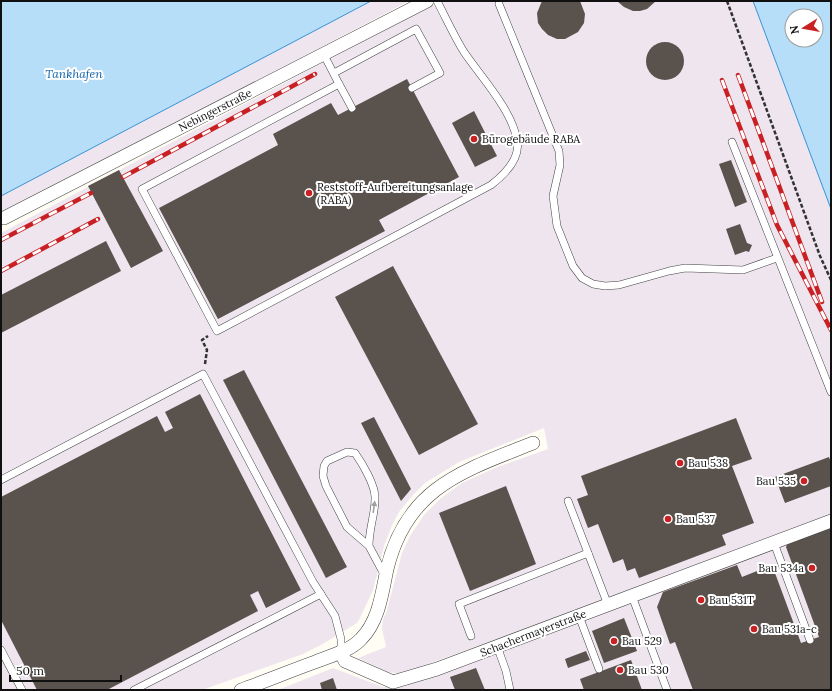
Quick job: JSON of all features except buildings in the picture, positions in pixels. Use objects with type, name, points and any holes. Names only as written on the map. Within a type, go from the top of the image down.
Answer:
[{"type":"street","name":"Nebingerstraße","points":[[4,218],[427,1]]},
{"type":"street","points":[[241,690],[341,652],[361,640],[371,626],[380,605],[391,553],[400,532],[411,514],[440,485],[457,475],[533,443]]},
{"type":"street","name":"Schachermayerstraße","points":[[341,652],[345,661],[356,667],[389,682],[398,682],[579,616],[831,521]]},
{"type":"lane","points":[[339,84],[142,189],[217,331],[491,185],[502,177],[511,165],[517,151],[518,141],[512,125],[463,50],[437,1]]},
{"type":"lane","points":[[499,4],[559,151],[560,165],[553,196],[554,209],[565,249],[573,266],[582,278],[599,285],[619,286],[669,271],[685,268],[743,270],[777,258]]},
{"type":"lane","points":[[334,73],[416,30],[440,73],[412,88]]},
{"type":"lane","points":[[324,55],[352,108]]},
{"type":"lane","points":[[732,142],[831,392]]},
{"type":"lane","points":[[1,480],[203,374],[313,582],[329,603],[337,621],[341,639],[341,652]]},
{"type":"lane","points":[[369,546],[369,530],[376,497],[362,462],[355,453],[347,452],[327,461],[324,466],[323,476],[326,486],[347,527],[369,546],[385,578]]},
{"type":"lane","points":[[568,501],[608,605]]},
{"type":"lane","points":[[774,543],[810,640]]},
{"type":"lane","points":[[471,636],[459,604],[588,553]]},
{"type":"lane","points":[[134,690],[321,594]]},
{"type":"lane","points":[[632,596],[668,690]]},
{"type":"lane","points":[[579,616],[599,669]]},
{"type":"lane","points":[[497,646],[506,671],[510,690]]},
{"type":"lane","points":[[1,650],[22,690]]},
{"type":"path","points":[[727,1],[820,256],[831,280]]},
{"type":"path","points":[[203,374],[207,350],[202,340],[217,331]]},
{"type":"shaded area","points":[[371,1],[409,1],[1,215],[1,196]]},
{"type":"shaded area","points":[[443,1],[753,1],[831,209],[831,516],[401,674],[388,672],[358,658],[386,647],[382,628],[383,619],[386,614],[402,553],[410,536],[424,515],[440,499],[462,483],[495,468],[548,449],[544,428],[459,462],[425,483],[399,512],[392,525],[384,546],[373,590],[357,623],[303,654],[202,690],[1,690],[1,233],[418,12]]},
{"type":"shaded area","points":[[831,527],[831,690],[278,690],[333,668],[383,687],[402,687],[456,669]]},
{"type":"water","name":"Tankhafen","points":[[1,1],[371,1],[1,196]]},
{"type":"water","points":[[753,1],[831,1],[831,209]]},
{"type":"railway","points":[[123,177],[315,74]]},
{"type":"railway","points":[[738,75],[822,302]]},
{"type":"railway","points":[[722,80],[777,225],[831,330]]},
{"type":"railway","points":[[1,240],[91,193]]},
{"type":"railway","points":[[1,271],[98,219]]},
{"type":"place","name":"Bürogebäude RABA","points":[[474,139]]},
{"type":"place","name":"Reststoff-Aufbereitungsanlage (RABA)","points":[[309,193]]},
{"type":"place","name":"Bau 538","points":[[680,463]]},
{"type":"place","name":"Bau 535","points":[[804,481]]},
{"type":"place","name":"Bau 537","points":[[668,519]]},
{"type":"place","name":"Bau 534a","points":[[812,568]]},
{"type":"place","name":"Bau 531T","points":[[701,600]]},
{"type":"place","name":"Bau 531a-c","points":[[754,629]]},
{"type":"place","name":"Bau 529","points":[[614,641]]},
{"type":"place","name":"Bau 530","points":[[620,670]]}]
